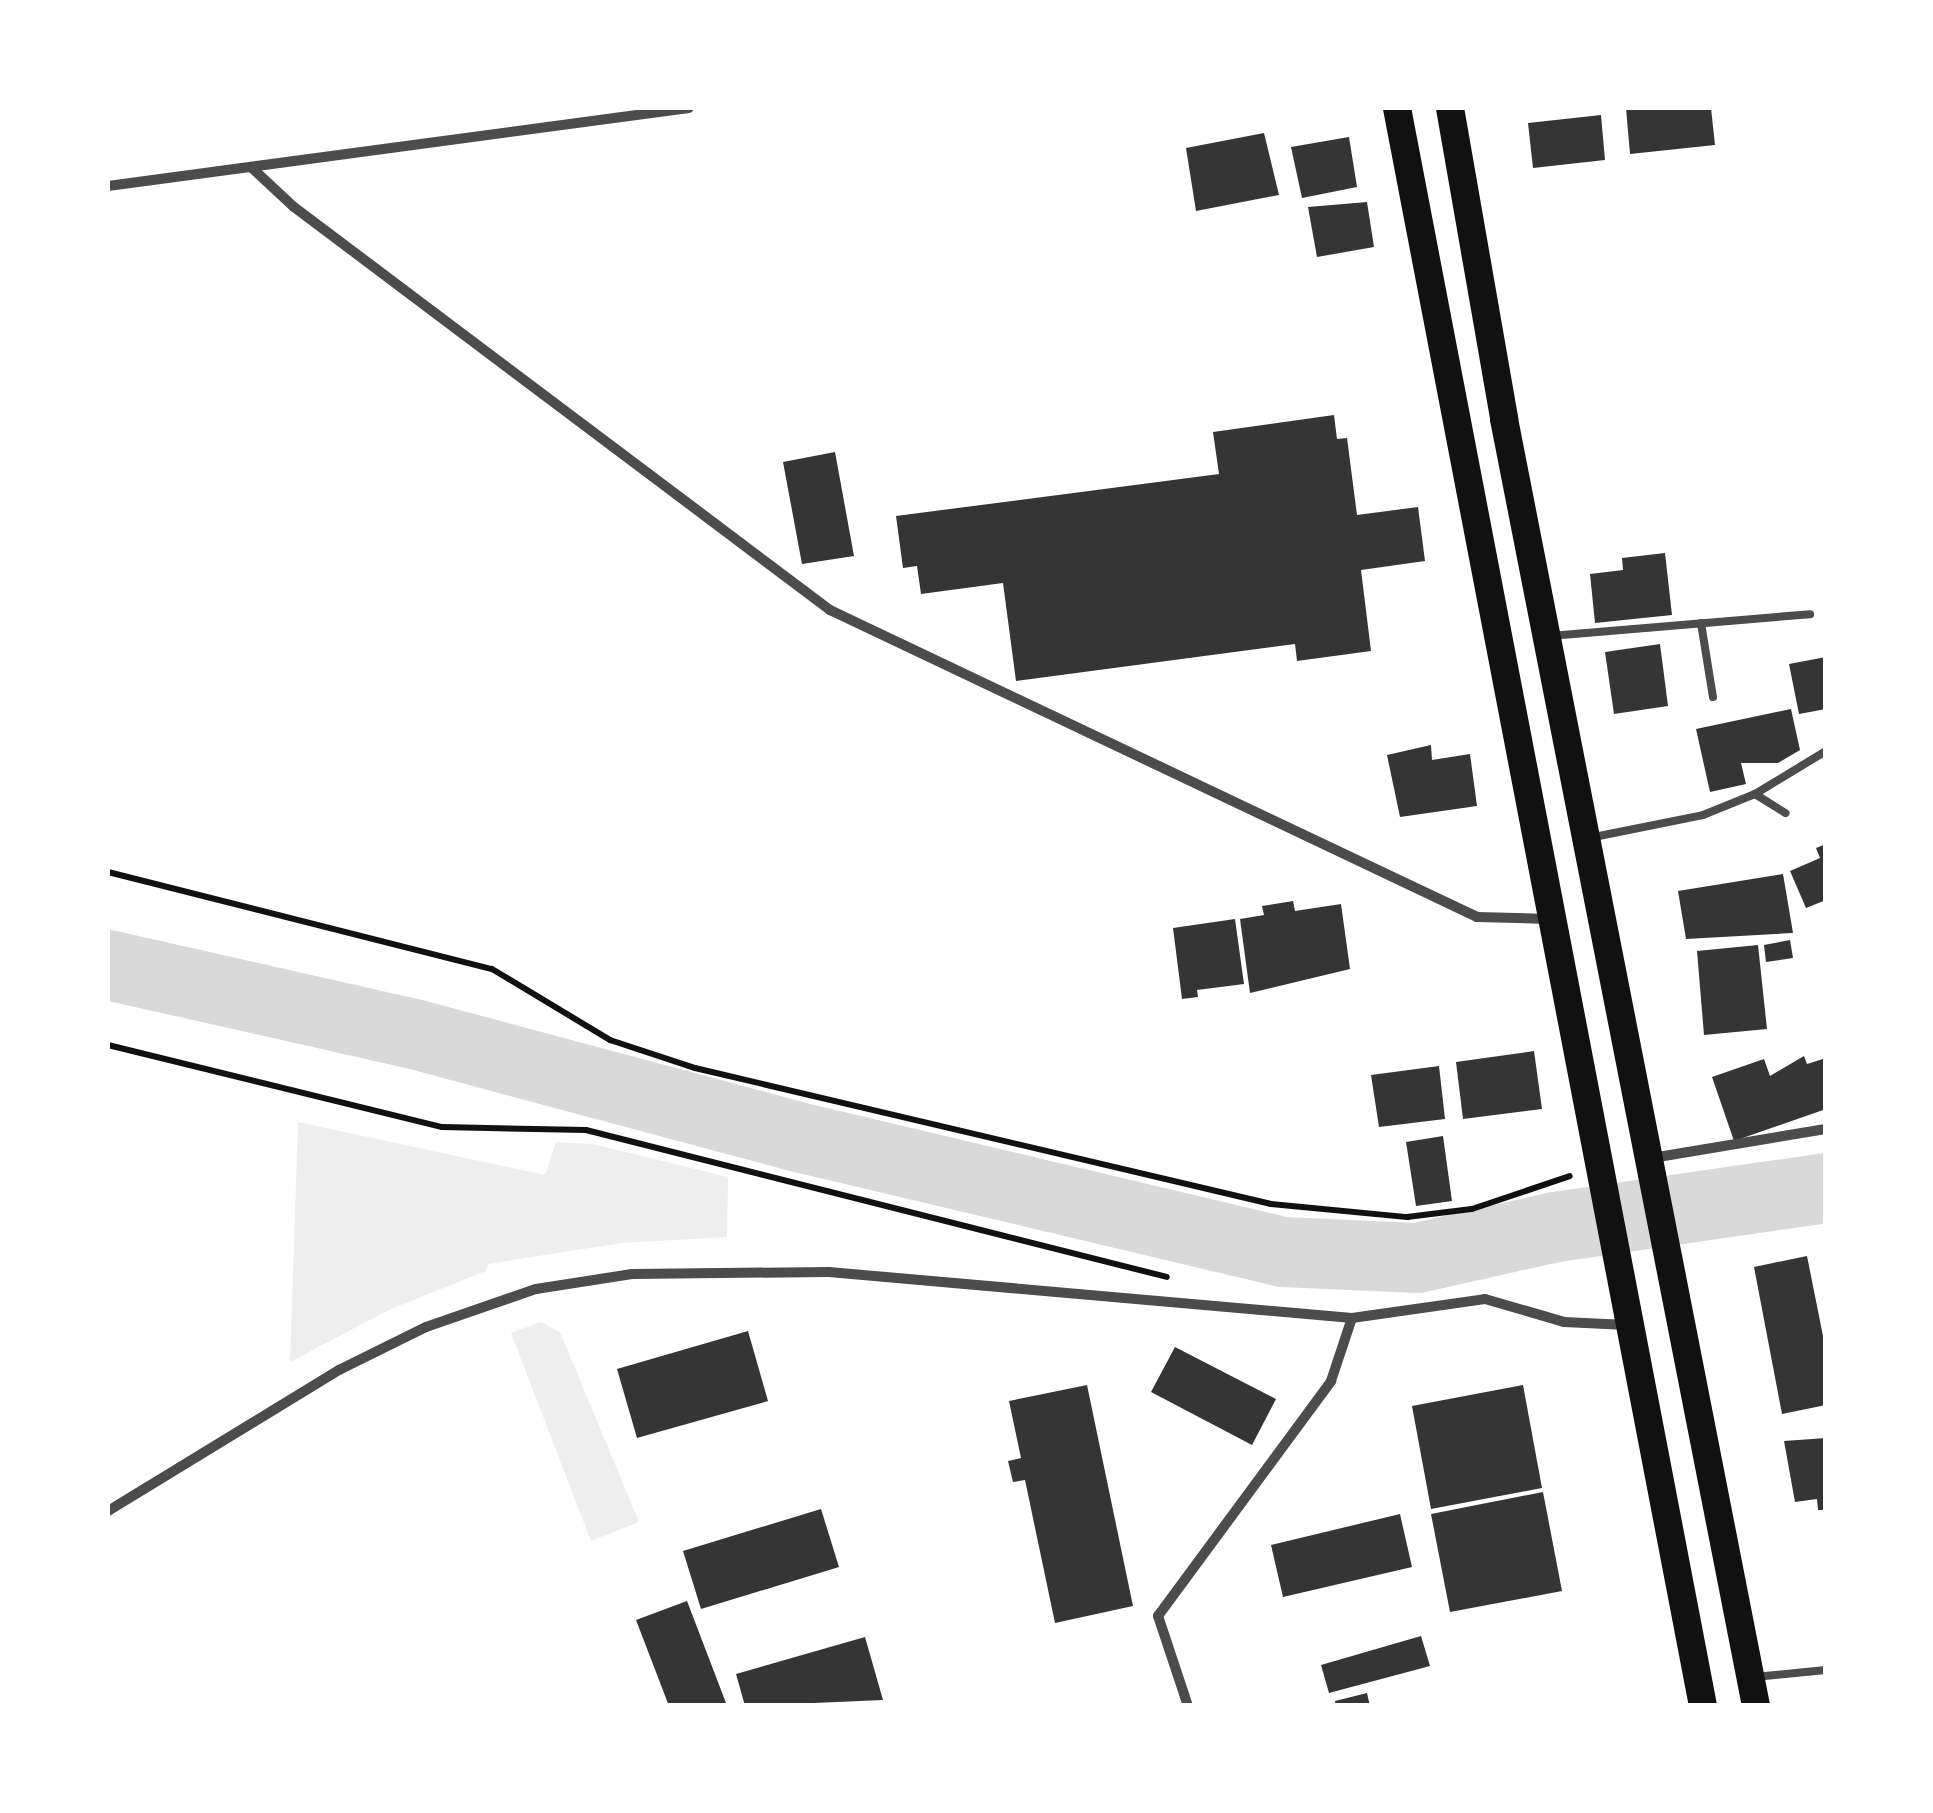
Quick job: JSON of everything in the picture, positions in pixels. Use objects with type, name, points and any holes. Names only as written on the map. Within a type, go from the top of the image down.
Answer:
[{"type":"highway","points":[[1397,108],[1702,1706]]},
{"type":"highway","points":[[1450,108],[1647,1164],[1756,1706]]},
{"type":"street","points":[[108,186],[690,108]]},
{"type":"street","points":[[252,168],[294,207],[830,610],[1477,917],[1554,920]]},
{"type":"street","points":[[1647,1164],[1826,1129]]},
{"type":"street","points":[[108,1511],[340,1370],[426,1327],[536,1290],[632,1274],[829,1272],[1197,1308],[1352,1318],[1485,1299],[1564,1322],[1629,1325]]},
{"type":"street","points":[[1188,1706],[1158,1616],[1332,1381],[1352,1318]]},
{"type":"lane","points":[[1546,636],[1810,614]]},
{"type":"lane","points":[[1701,623],[1713,697]]},
{"type":"lane","points":[[1585,839],[1703,815],[1754,794],[1826,751]]},
{"type":"lane","points":[[1754,794],[1786,813]]},
{"type":"lane","points":[[1750,1677],[1826,1670]]},
{"type":"path","points":[[108,872],[492,968],[610,1040],[695,1068],[1271,1204],[1334,1214],[1423,1215],[1472,1209],[1601,1172]]},
{"type":"path","points":[[108,1045],[442,1127],[586,1130],[1164,1273],[1197,1308]]},
{"type":"shaded area","points":[[298,1122],[545,1175],[556,1142],[593,1144],[728,1177],[727,1237],[621,1243],[488,1264],[486,1271],[391,1309],[290,1362]]},
{"type":"shaded area","points":[[541,1322],[560,1332],[639,1522],[591,1541],[511,1333]]},
{"type":"building","points":[[1626,108],[1711,108],[1715,145],[1630,154]]},
{"type":"building","points":[[1601,115],[1605,160],[1533,168],[1528,123]]},
{"type":"building","points":[[1264,133],[1279,195],[1196,211],[1186,148]]},
{"type":"building","points":[[1349,137],[1357,187],[1302,198],[1291,147]]},
{"type":"building","points":[[1367,202],[1374,247],[1317,257],[1308,207]]},
{"type":"building","points":[[1334,415],[1337,439],[1347,438],[1357,515],[1418,507],[1425,561],[1361,570],[1371,651],[1297,661],[1295,644],[1016,681],[1003,583],[921,594],[917,566],[903,568],[896,516],[1219,474],[1213,432]]},
{"type":"building","points":[[835,452],[854,556],[802,564],[783,462]]},
{"type":"building","points":[[1665,553],[1672,615],[1595,623],[1590,574],[1623,570],[1622,558]]},
{"type":"building","points":[[1660,644],[1668,706],[1614,714],[1605,652]]},
{"type":"building","points":[[1826,657],[1826,709],[1799,714],[1789,664]]},
{"type":"building","points":[[1791,709],[1800,750],[1778,763],[1741,763],[1746,784],[1710,792],[1696,729]]},
{"type":"building","points":[[1431,745],[1432,760],[1470,754],[1477,806],[1400,817],[1387,755]]},
{"type":"building","points":[[1826,844],[1826,900],[1806,908],[1790,871],[1820,858],[1816,848]]},
{"type":"building","points":[[1783,874],[1793,933],[1686,939],[1678,891]]},
{"type":"building","points":[[1293,901],[1295,911],[1341,904],[1350,969],[1250,993],[1240,919],[1264,915],[1262,906]]},
{"type":"building","points":[[1235,919],[1244,984],[1197,990],[1198,997],[1182,999],[1173,928]]},
{"type":"building","points":[[1790,940],[1793,958],[1766,962],[1764,945]]},
{"type":"building","points":[[1758,945],[1767,1029],[1704,1035],[1697,951]]},
{"type":"building","points":[[1534,1051],[1542,1109],[1463,1119],[1456,1062]]},
{"type":"building","points":[[1804,1056],[1807,1064],[1826,1058],[1826,1109],[1734,1141],[1712,1077],[1764,1059],[1770,1076]]},
{"type":"building","points":[[1439,1066],[1445,1119],[1379,1127],[1371,1075]]},
{"type":"building","points":[[1443,1136],[1452,1201],[1416,1206],[1406,1142]]},
{"type":"building","points":[[1807,1256],[1826,1351],[1826,1405],[1782,1414],[1754,1267]]},
{"type":"building","points":[[748,1331],[768,1401],[637,1438],[617,1369]]},
{"type":"building","points":[[1175,1347],[1276,1399],[1252,1445],[1151,1392]]},
{"type":"building","points":[[1087,1385],[1133,1606],[1055,1623],[1025,1480],[1013,1482],[1008,1461],[1021,1458],[1009,1401]]},
{"type":"building","points":[[1523,1385],[1542,1488],[1431,1509],[1412,1406]]},
{"type":"building","points":[[1826,1438],[1826,1510],[1818,1510],[1817,1499],[1795,1502],[1784,1441]]},
{"type":"building","points":[[1543,1492],[1562,1591],[1450,1612],[1431,1514]]},
{"type":"building","points":[[821,1509],[839,1567],[701,1609],[683,1551]]},
{"type":"building","points":[[1400,1514],[1412,1567],[1283,1597],[1271,1545]]},
{"type":"building","points":[[687,1601],[726,1703],[718,1706],[669,1706],[636,1620]]},
{"type":"building","points":[[1421,1636],[1430,1666],[1329,1693],[1321,1665]]},
{"type":"building","points":[[865,1637],[883,1700],[745,1706],[736,1674]]},
{"type":"building","points":[[1367,1693],[1370,1706],[1336,1706],[1335,1701]]},
{"type":"waterway","points":[[108,965],[414,1034],[794,1136],[1283,1252],[1417,1258],[1556,1227],[1826,1188]]}]
